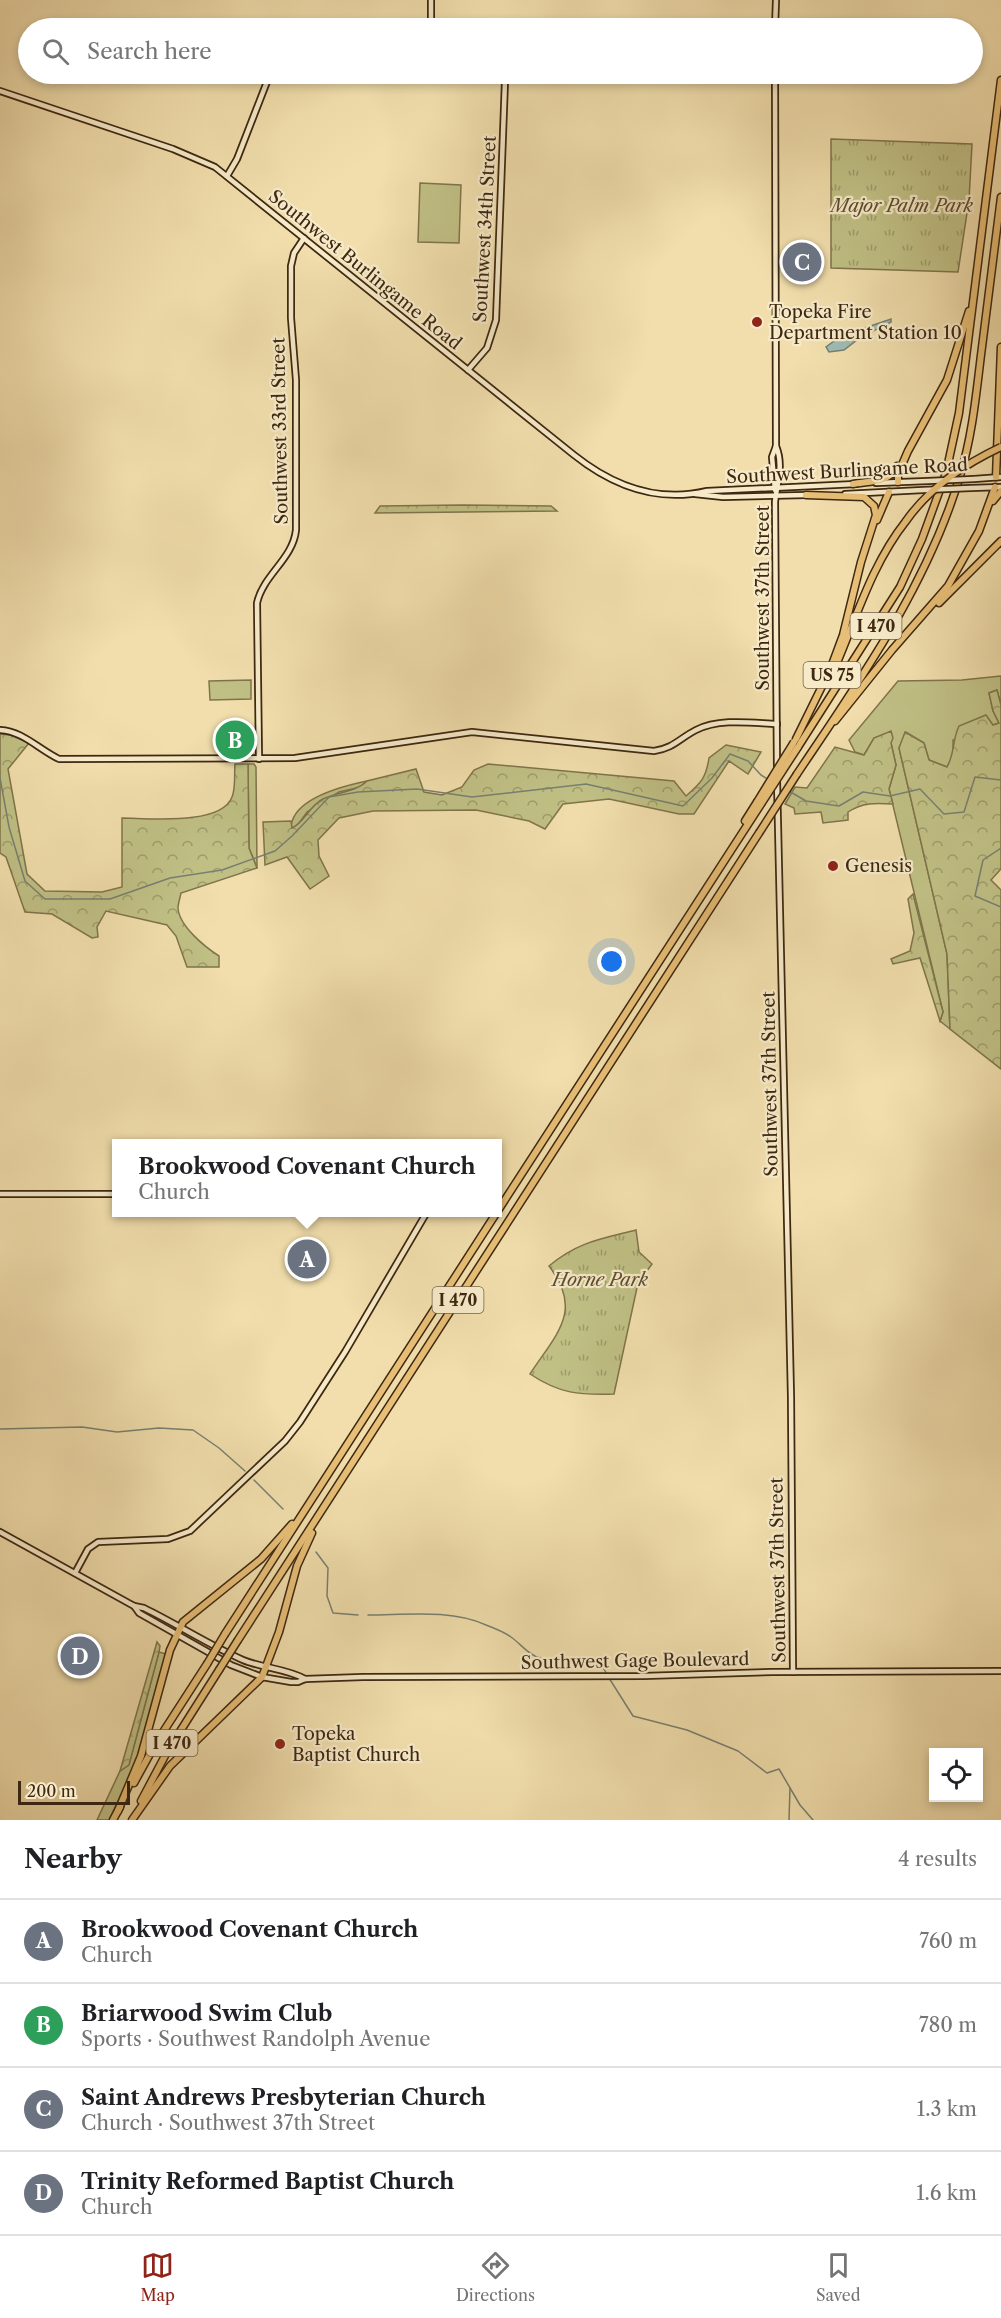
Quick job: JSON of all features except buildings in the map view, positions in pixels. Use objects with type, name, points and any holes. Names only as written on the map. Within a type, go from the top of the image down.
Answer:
[{"type":"highway","name":"I 470","points":[[502,1204],[732,849],[796,743],[895,595],[916,554],[948,467],[959,414],[1001,80]]},
{"type":"highway","name":"I 470","points":[[132,1820],[167,1752],[238,1640],[830,725],[915,587],[939,538],[961,474],[974,412],[1001,197]]},
{"type":"highway","points":[[898,482],[898,474],[908,451],[935,404],[957,352],[975,287]]},
{"type":"highway","points":[[998,477],[1001,347]]},
{"type":"highway","points":[[853,484],[884,479],[892,475],[918,426],[935,404]]},
{"type":"highway","points":[[999,445],[1001,464]]},
{"type":"highway","name":"US 75","points":[[796,743],[834,670],[889,542],[927,497],[951,476],[999,445]]},
{"type":"highway","points":[[884,660],[948,586],[987,520],[999,488]]},
{"type":"highway","points":[[796,743],[830,670],[843,635],[861,562],[889,492]]},
{"type":"highway","points":[[806,495],[867,498],[876,512],[874,525]]},
{"type":"highway","name":"US 75","points":[[830,725],[839,717],[884,660],[1001,541]]},
{"type":"highway","name":"I 470","points":[[113,1820],[168,1724],[494,1217]]},
{"type":"highway","points":[[117,1811],[141,1756],[180,1626],[261,1558],[282,1537],[315,1495]]},
{"type":"highway","points":[[132,1820],[159,1779],[175,1761],[262,1677],[300,1558],[327,1503]]},
{"type":"main road","points":[[431,0],[431,18]]},
{"type":"main road","points":[[775,18],[776,0]]},
{"type":"main road","points":[[226,176],[237,159],[266,84]]},
{"type":"main road","name":"Southwest 34th Street","points":[[468,370],[490,342],[496,320],[505,84]]},
{"type":"main road","name":"Southwest 37th Street","points":[[775,84],[776,446],[780,455],[776,488],[777,724],[790,1385],[793,1672]]},
{"type":"main road","name":"Southwest Burlingame Road","points":[[0,91],[191,155],[226,176],[604,477],[644,492],[669,495],[707,491],[998,477]]},
{"type":"main road","name":"Southwest 33rd Street","points":[[260,759],[257,603],[263,585],[292,547],[296,530],[296,380],[291,318],[291,266],[294,253],[304,238]]},
{"type":"main road","points":[[998,477],[999,488]]},
{"type":"main road","points":[[889,492],[898,482],[902,488],[909,491]]},
{"type":"main road","name":"Southwest Burlingame Road","points":[[694,494],[714,497],[776,496],[999,488]]},
{"type":"main road","points":[[0,730],[22,735],[44,752],[59,759],[260,759],[324,755],[472,732],[654,752],[675,745],[696,730],[710,725],[777,724]]},
{"type":"main road","points":[[0,1194],[112,1194]]},
{"type":"main road","points":[[75,1573],[88,1549],[98,1542],[168,1539],[190,1531],[285,1441],[296,1428],[345,1352],[423,1217]]},
{"type":"main road","name":"Southwest Gage Boulevard","points":[[0,1532],[134,1606],[144,1608],[235,1656],[266,1668],[297,1674],[305,1679]]},
{"type":"main road","name":"Southwest Gage Boulevard","points":[[134,1606],[139,1613],[231,1665],[262,1677],[291,1682],[305,1679],[1001,1671]]},
{"type":"green space","name":"Major Palm Park","points":[[831,139],[972,144],[969,200],[958,272],[831,268]]},
{"type":"green space","points":[[420,183],[461,185],[459,243],[418,242]]},
{"type":"green space","points":[[380,506],[551,506],[557,511],[375,513]]},
{"type":"green space","points":[[1001,676],[1001,705],[997,690],[989,693],[993,711],[999,723],[953,740],[953,757],[947,767],[929,760],[924,743],[906,732],[899,748],[947,954],[950,1029],[940,1021],[943,1012],[889,789],[896,765],[891,732],[874,738],[864,755],[855,752],[849,740],[898,681],[962,680]]},
{"type":"green space","points":[[251,680],[251,699],[210,700],[209,681]]},
{"type":"green space","points":[[997,690],[1001,705],[1001,869],[991,880],[1001,890],[1001,1069],[950,1029],[947,954],[899,748],[905,732],[924,743],[929,760],[947,767],[959,726],[986,715],[993,725],[999,723],[993,711],[989,693]]},
{"type":"green space","points":[[891,731],[896,765],[889,789],[893,804],[864,805],[848,812],[848,820],[823,823],[821,812],[795,814],[794,808],[785,804],[795,787],[807,788],[835,747],[864,755],[874,738]]},
{"type":"green space","points":[[0,734],[10,735],[29,743],[8,769],[27,874],[45,891],[102,892],[122,887],[122,818],[165,819],[214,813],[225,806],[232,797],[235,764],[248,764],[249,848],[257,868],[181,893],[178,905],[179,915],[188,929],[200,942],[219,956],[219,967],[187,967],[176,936],[167,925],[106,911],[97,927],[98,937],[92,938],[52,914],[25,912],[6,857],[0,853]]},
{"type":"green space","points":[[726,745],[761,752],[748,774],[729,761],[694,814],[679,814],[609,799],[563,804],[545,829],[529,821],[476,810],[373,811],[339,818],[318,840],[319,856],[329,876],[310,889],[287,857],[265,865],[263,822],[291,821],[292,828],[318,802],[363,785],[367,781],[416,769],[424,792],[442,795],[462,787],[474,770],[488,764],[674,781],[686,796],[702,780],[709,758]]},
{"type":"green space","points":[[248,764],[254,764],[256,767],[257,868],[249,848]]},
{"type":"green space","points":[[367,781],[361,787],[339,792],[307,812],[297,826],[291,828],[300,809],[309,801],[333,790]]},
{"type":"green space","points":[[913,894],[943,1012],[940,1021],[920,958],[893,964],[891,959],[910,951],[914,933],[908,899]]},
{"type":"green space","name":"Horne Park","points":[[636,1230],[639,1252],[652,1264],[638,1283],[614,1394],[570,1392],[551,1386],[530,1374],[557,1334],[565,1309],[564,1296],[559,1282],[549,1266],[580,1246]]},
{"type":"green space","points":[[157,1642],[160,1646],[159,1652],[129,1765],[120,1771]]},
{"type":"green space","points":[[159,1652],[166,1654],[138,1758],[109,1820],[97,1820],[120,1771],[129,1764]]},
{"type":"water","points":[[891,319],[891,322],[861,337],[844,350],[829,352],[826,347],[841,336]]},
{"type":"waterway","points":[[0,778],[9,827],[25,881],[45,899],[110,899],[170,878],[222,870],[275,851],[329,797],[358,792],[417,789],[472,797],[586,784],[683,806],[712,778],[730,754],[748,761],[769,780]]},
{"type":"waterway","points":[[789,791],[806,801],[839,806],[863,792],[890,796],[920,789],[944,814],[964,812],[975,777],[1001,780]]},
{"type":"waterway","points":[[1001,848],[983,860],[975,896],[1001,907]]},
{"type":"waterway","points":[[0,1429],[82,1427],[117,1432],[159,1428],[193,1430],[219,1448],[245,1471]]},
{"type":"waterway","points":[[254,1480],[283,1509]]},
{"type":"waterway","points":[[316,1552],[328,1568],[327,1596],[333,1613],[358,1615]]},
{"type":"waterway","points":[[368,1615],[428,1614],[472,1620],[505,1633],[536,1657],[586,1659],[594,1661],[607,1674]]},
{"type":"waterway","points":[[609,1678],[633,1716],[687,1730],[738,1751],[767,1773],[779,1769],[800,1805],[813,1820]]},
{"type":"waterway","points":[[789,1820],[790,1788]]},
{"type":"place","name":"Saint Andrews Presbyterian Church","points":[[802,262]]},
{"type":"place","name":"Topeka Fire Department Station 10","points":[[757,322]]},
{"type":"place","name":"Briarwood Swim Club","points":[[235,740]]},
{"type":"place","name":"Genesis","points":[[833,866]]},
{"type":"place","name":"Brookwood Covenant Church","points":[[307,1259]]},
{"type":"place","name":"Trinity Reformed Baptist Church","points":[[80,1656]]},
{"type":"place","name":"Topeka Baptist Church","points":[[280,1744]]}]
